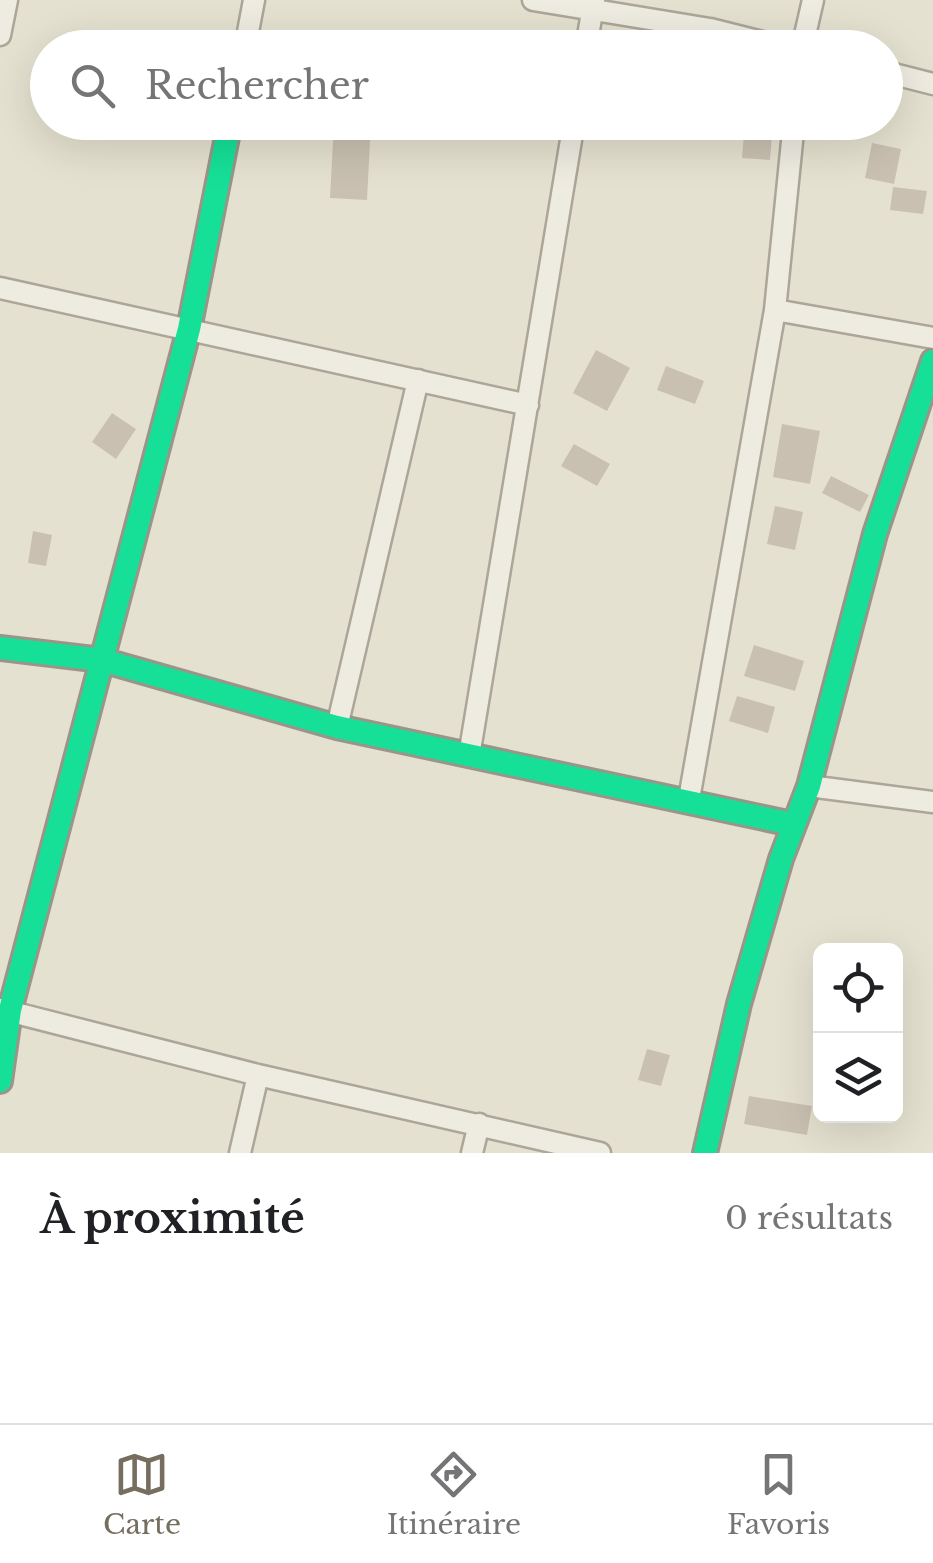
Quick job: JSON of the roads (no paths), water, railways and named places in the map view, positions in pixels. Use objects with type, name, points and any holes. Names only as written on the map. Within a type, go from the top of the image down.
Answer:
[{"type":"street","points":[[0,35],[7,0]]},
{"type":"street","points":[[248,30],[254,0]]},
{"type":"street","points":[[533,0],[593,4],[714,30]]},
{"type":"street","points":[[806,30],[812,0]]},
{"type":"street","points":[[589,30],[593,4]]},
{"type":"street","points":[[903,76],[933,84]]},
{"type":"street","points":[[0,1081],[5,1010],[190,329],[227,140]]},
{"type":"street","points":[[468,756],[571,140]]},
{"type":"street","points":[[689,799],[774,310],[792,140]]},
{"type":"street","points":[[0,288],[528,405]]},
{"type":"street","points":[[774,310],[933,338]]},
{"type":"street","points":[[705,1153],[740,1004],[792,824],[809,786],[874,534],[933,361]]},
{"type":"street","points":[[337,727],[418,380]]},
{"type":"street","points":[[0,648],[102,660],[337,727],[792,824]]},
{"type":"street","points":[[809,786],[933,802]]},
{"type":"street","points":[[5,1010],[258,1075],[600,1153]]},
{"type":"street","points":[[240,1153],[258,1075]]},
{"type":"street","points":[[472,1153],[479,1124]]}]
